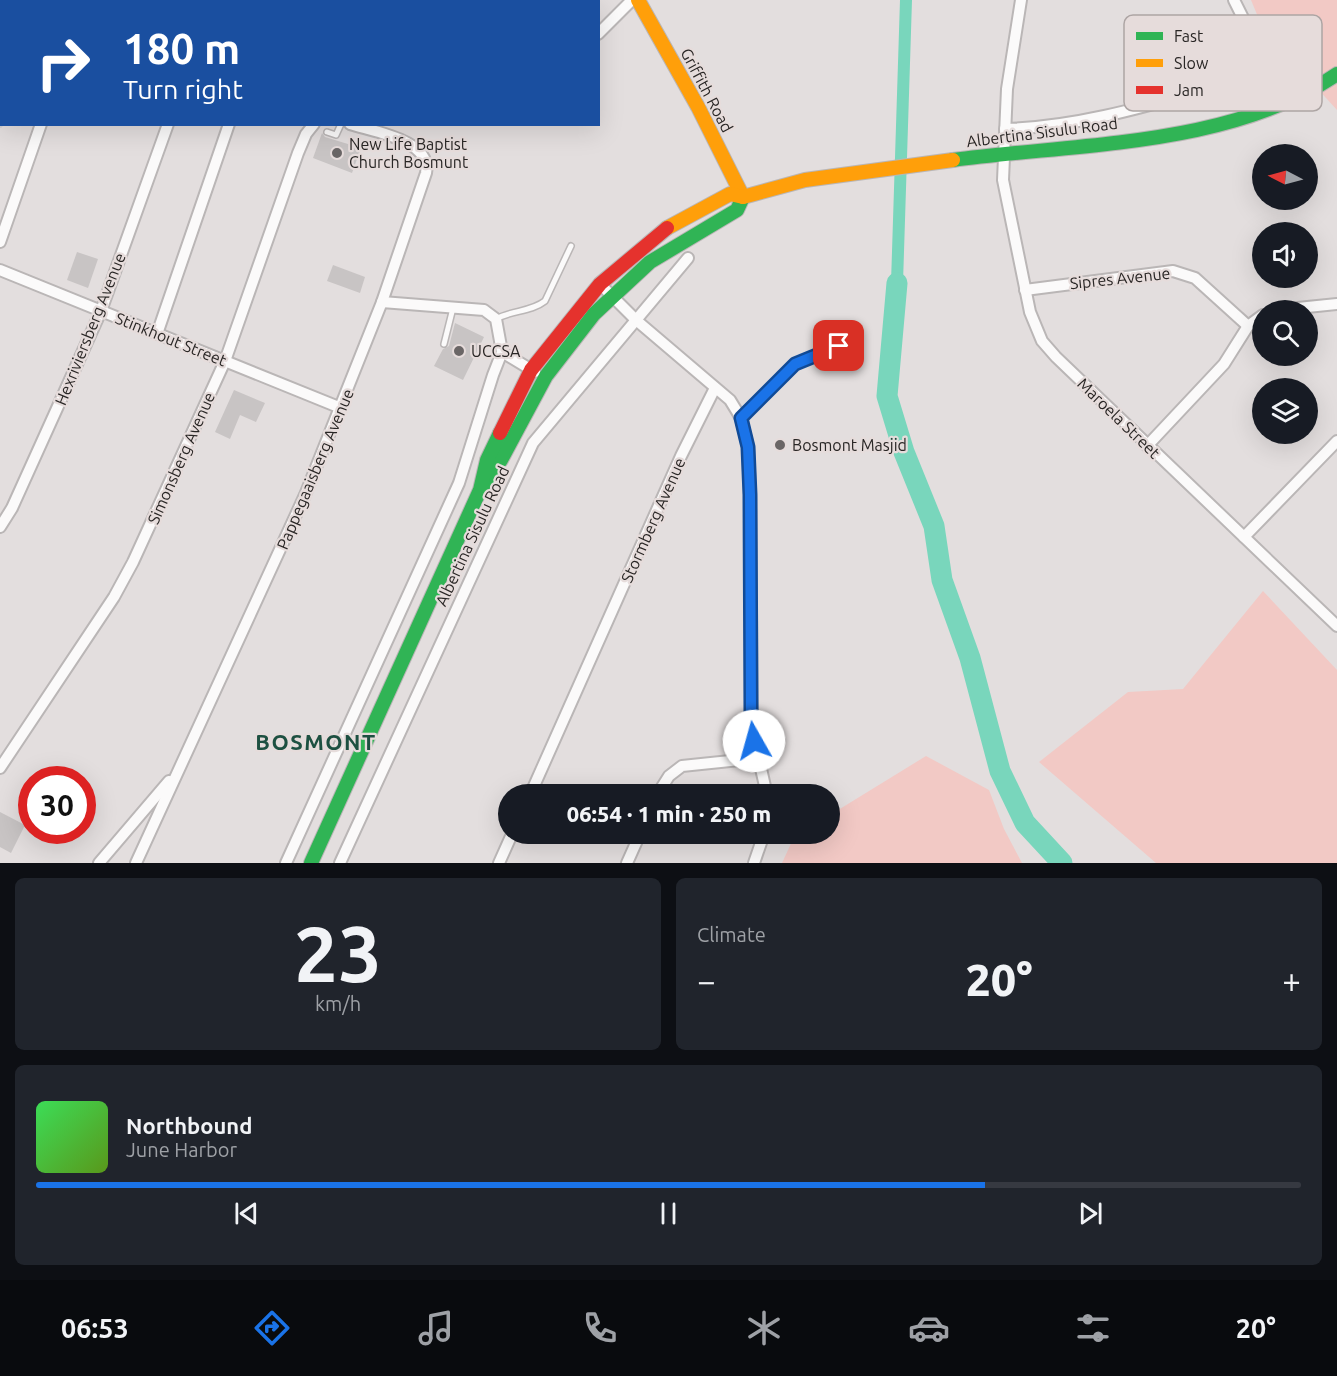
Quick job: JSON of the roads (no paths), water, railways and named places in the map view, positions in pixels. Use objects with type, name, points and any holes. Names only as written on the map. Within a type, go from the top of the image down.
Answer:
[{"type":"main road","name":"Griffith Road","points":[[638,0],[698,107],[743,197]]},
{"type":"main road","name":"Albertina Sisulu Road","points":[[1322,84],[1337,74]]},
{"type":"main road","name":"Albertina Sisulu Road","points":[[311,863],[480,490],[487,460],[531,370],[600,284],[668,227],[730,194],[743,197],[805,180],[1156,134],[1265,111]]},
{"type":"main road","name":"Albertina Sisulu Road","points":[[480,490],[499,464],[545,377],[579,331],[612,296],[651,261],[737,210],[743,197]]},
{"type":"street","points":[[600,32],[632,0]]},
{"type":"street","name":"Maroela Street","points":[[1021,0],[1007,89],[1002,153],[1006,201],[1030,312],[1042,341],[1147,446],[1337,626]]},
{"type":"street","name":"Albertina Sisulu Road","points":[[1234,0],[1242,15]]},
{"type":"street","name":"Albertina Sisulu Road","points":[[1005,129],[1054,125],[1124,110]]},
{"type":"street","points":[[0,242],[40,126]]},
{"type":"street","name":"Hexriviersberg Avenue","points":[[0,527],[15,502],[101,311],[167,126]]},
{"type":"street","points":[[157,334],[228,126]]},
{"type":"street","name":"Simonsberg Avenue","points":[[0,768],[122,584],[225,361],[298,153],[306,134],[312,126]]},
{"type":"street","points":[[356,126],[416,146],[426,159],[426,173],[382,302],[480,309],[496,319],[502,352],[545,377]]},
{"type":"street","name":"Albertina Sisulu Road","points":[[340,863],[533,443],[688,258]]},
{"type":"street","name":"Stinkhout Street","points":[[0,270],[341,408]]},
{"type":"street","name":"Sipres Avenue","points":[[1025,290],[1173,271],[1195,278],[1248,326]]},
{"type":"street","points":[[600,284],[636,320],[730,400],[741,418],[748,447],[750,495],[751,722],[765,784]]},
{"type":"street","name":"Pappegaaisberg Avenue","points":[[136,863],[306,495],[382,302]]},
{"type":"street","points":[[1318,306],[1337,304]]},
{"type":"street","points":[[1147,446],[1224,364],[1252,323]]},
{"type":"street","name":"Albertina Sisulu Road","points":[[286,863],[455,492],[502,352]]},
{"type":"street","name":"Stormberg Avenue","points":[[535,784],[681,456],[715,388]]},
{"type":"street","points":[[1244,537],[1337,441]]},
{"type":"street","points":[[664,784],[669,776],[682,766],[759,758]]},
{"type":"street","name":"Pappegaaisberg Avenue","points":[[99,863],[177,771]]},
{"type":"street","points":[[499,863],[508,844]]},
{"type":"street","points":[[627,863],[636,844]]},
{"type":"street","points":[[754,863],[761,844]]},
{"type":"lane","points":[[327,132],[336,135],[340,126]]},
{"type":"lane","points":[[496,319],[507,313],[537,307],[545,301],[572,246]]},
{"type":"lane","points":[[444,344],[454,306]]},
{"type":"lane","points":[[741,418],[795,364],[839,346]]},
{"type":"waterway","points":[[897,283],[906,0]]},
{"type":"waterway","points":[[897,283],[887,396],[904,452],[934,526],[942,580],[970,658],[1000,771],[1025,823],[1062,863]]},
{"type":"place","name":"New Life Baptist Church Bosmunt","points":[[337,153]]},
{"type":"place","name":"UCCSA","points":[[459,351]]},
{"type":"place","name":"Bosmont Masjid","points":[[780,445]]},
{"type":"district","name":"BOSMONT","points":[[316,742]]}]
